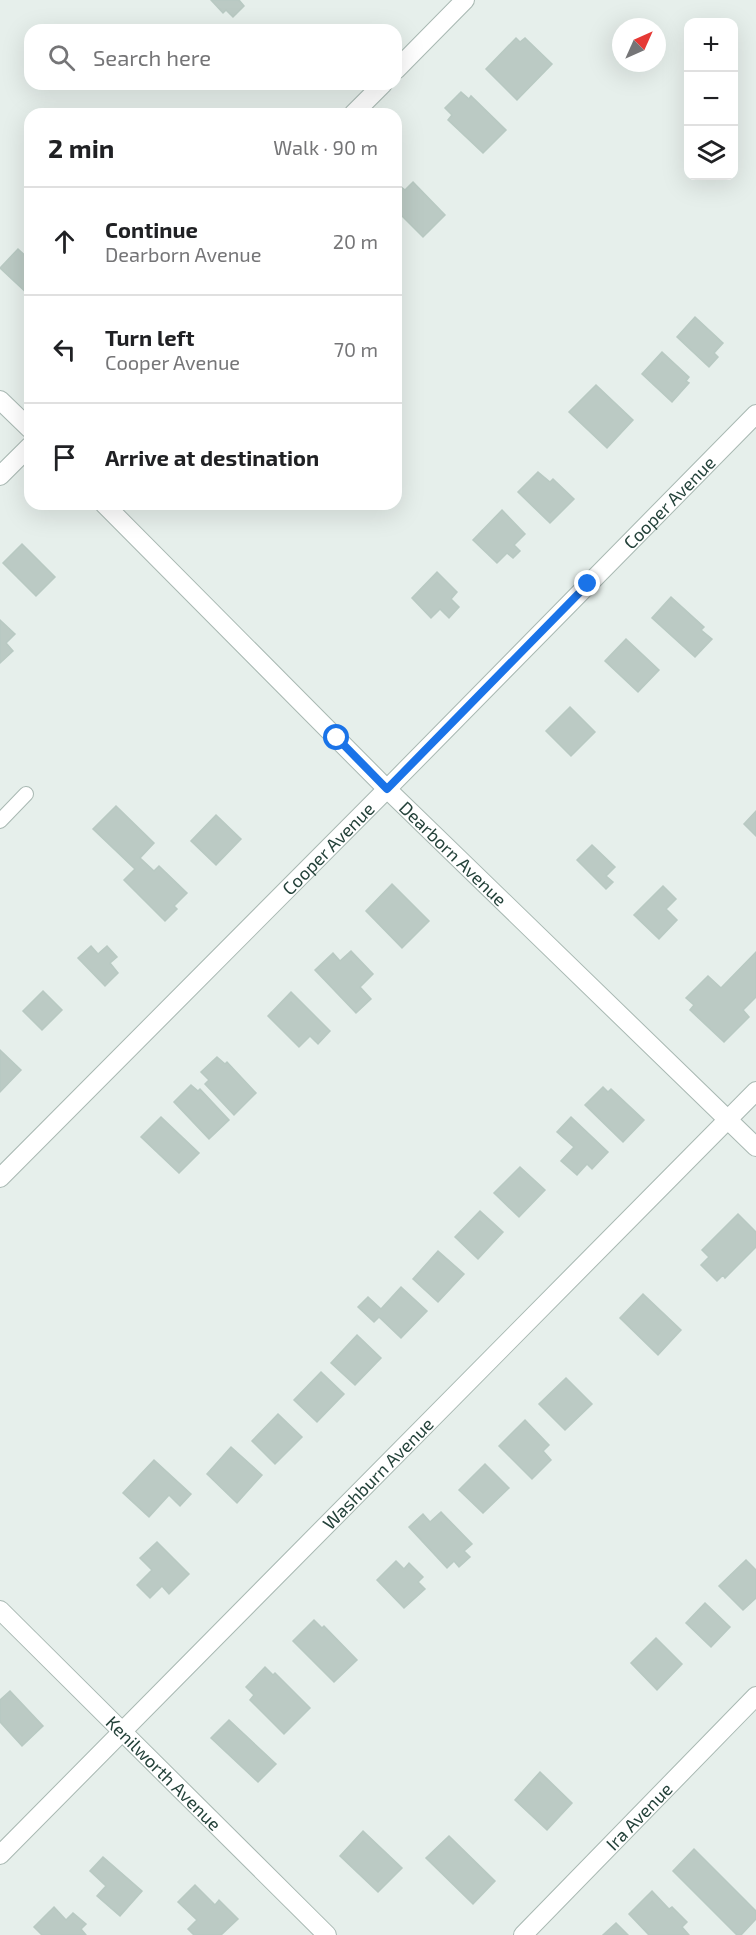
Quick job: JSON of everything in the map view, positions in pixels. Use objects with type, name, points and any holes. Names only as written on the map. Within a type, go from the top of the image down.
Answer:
[{"type":"street","points":[[402,64],[465,0]]},
{"type":"street","points":[[359,108],[377,90]]},
{"type":"street","points":[[0,400],[24,423]]},
{"type":"street","name":"Cooper Avenue","points":[[0,1178],[756,414]]},
{"type":"street","points":[[0,476],[24,452]]},
{"type":"street","name":"Dearborn Avenue","points":[[110,510],[387,789],[756,1147]]},
{"type":"street","name":"Washburn Avenue","points":[[0,1855],[756,1091]]},
{"type":"street","name":"Kenilworth Avenue","points":[[0,1610],[327,1935]]},
{"type":"street","name":"Ira Avenue","points":[[523,1935],[756,1696]]},
{"type":"lane","points":[[0,821],[26,794]]},
{"type":"building","points":[[211,0],[239,0],[244,6],[233,17],[226,10],[223,13]]},
{"type":"building","points":[[516,38],[520,42],[525,38],[552,64],[517,100],[486,69]]},
{"type":"building","points":[[461,92],[469,99],[471,96],[506,130],[483,153],[448,120],[452,115],[445,108]]},
{"type":"building","points":[[413,182],[445,215],[423,237],[402,216],[402,188],[405,190]]},
{"type":"building","points":[[18,249],[24,254],[24,290],[0,268]]},
{"type":"building","points":[[695,317],[723,343],[714,353],[718,357],[709,367],[677,337]]},
{"type":"building","points":[[662,352],[689,377],[686,381],[689,383],[672,402],[642,374]]},
{"type":"building","points":[[596,385],[633,420],[607,448],[569,412]]},
{"type":"building","points":[[538,472],[550,482],[553,479],[574,499],[550,523],[518,492]]},
{"type":"building","points":[[502,510],[525,534],[514,545],[520,551],[513,558],[507,553],[497,563],[473,540]]},
{"type":"building","points":[[22,544],[55,577],[36,596],[3,563]]},
{"type":"building","points":[[437,572],[457,592],[451,599],[459,607],[449,618],[440,609],[431,618],[412,598]]},
{"type":"building","points":[[671,597],[704,627],[701,630],[712,639],[695,657],[652,618]]},
{"type":"building","points":[[0,620],[15,634],[6,643],[13,651],[0,663]]},
{"type":"building","points":[[626,639],[659,670],[638,692],[605,661]]},
{"type":"building","points":[[570,707],[595,732],[571,756],[546,731]]},
{"type":"building","points":[[116,806],[154,843],[140,858],[154,871],[159,866],[187,893],[174,906],[177,909],[165,921],[124,880],[135,869],[93,829]]},
{"type":"building","points":[[756,811],[756,836],[744,824]]},
{"type":"building","points":[[216,815],[241,839],[216,865],[191,841]]},
{"type":"building","points":[[592,845],[615,867],[606,876],[613,882],[606,889],[577,860]]},
{"type":"building","points":[[392,884],[429,921],[402,948],[366,911]]},
{"type":"building","points":[[663,886],[676,899],[666,909],[677,920],[659,939],[634,915]]},
{"type":"building","points":[[91,946],[98,954],[107,946],[117,957],[110,963],[118,973],[105,986],[78,958]]},
{"type":"building","points":[[351,951],[373,974],[360,987],[371,999],[356,1013],[315,970],[333,953],[340,961]]},
{"type":"building","points":[[756,952],[756,997],[743,1010],[749,1017],[724,1042],[690,1010],[694,1005],[686,998],[708,976],[721,988]]},
{"type":"building","points":[[43,991],[62,1010],[42,1030],[23,1011]]},
{"type":"building","points":[[291,992],[330,1031],[318,1044],[310,1036],[299,1047],[268,1016]]},
{"type":"building","points":[[0,1050],[21,1070],[0,1092]]},
{"type":"building","points":[[217,1057],[225,1064],[227,1062],[256,1093],[234,1115],[205,1084],[209,1080],[201,1072]]},
{"type":"building","points":[[191,1085],[198,1091],[200,1089],[229,1120],[209,1139],[174,1102]]},
{"type":"building","points":[[603,1087],[608,1092],[611,1089],[644,1120],[623,1142],[585,1105]]},
{"type":"building","points":[[161,1117],[199,1153],[179,1173],[141,1137]]},
{"type":"building","points":[[571,1117],[608,1152],[592,1169],[587,1164],[577,1175],[561,1161],[574,1147],[557,1132]]},
{"type":"building","points":[[520,1167],[545,1190],[519,1217],[494,1193]]},
{"type":"building","points":[[480,1211],[503,1232],[478,1259],[455,1237]]},
{"type":"building","points":[[738,1214],[756,1232],[756,1247],[725,1278],[723,1275],[717,1281],[701,1265],[709,1257],[702,1250]]},
{"type":"building","points":[[438,1251],[464,1274],[438,1302],[413,1279]]},
{"type":"building","points":[[401,1287],[427,1311],[401,1338],[379,1317],[374,1322],[358,1307],[368,1297],[381,1309]]},
{"type":"building","points":[[643,1294],[681,1330],[658,1355],[620,1318]]},
{"type":"building","points":[[357,1335],[381,1358],[355,1385],[331,1363]]},
{"type":"building","points":[[321,1372],[344,1394],[317,1422],[294,1400]]},
{"type":"building","points":[[566,1378],[592,1404],[565,1430],[539,1404]]},
{"type":"building","points":[[278,1414],[302,1437],[275,1464],[252,1441]]},
{"type":"building","points":[[525,1420],[549,1445],[543,1451],[551,1460],[532,1479],[499,1446]]},
{"type":"building","points":[[231,1447],[262,1475],[237,1503],[207,1474]]},
{"type":"building","points":[[154,1460],[191,1494],[180,1506],[169,1495],[149,1517],[123,1493]]},
{"type":"building","points":[[485,1464],[509,1488],[483,1513],[459,1490]]},
{"type":"building","points":[[441,1512],[472,1544],[464,1551],[470,1557],[459,1567],[454,1561],[447,1568],[409,1527],[423,1514],[430,1522]]},
{"type":"building","points":[[157,1542],[189,1574],[169,1594],[162,1586],[150,1598],[137,1585],[152,1570],[140,1558]]},
{"type":"building","points":[[746,1560],[756,1570],[756,1598],[743,1610],[719,1586]]},
{"type":"building","points":[[396,1561],[404,1569],[409,1563],[423,1577],[418,1582],[425,1589],[404,1608],[377,1580]]},
{"type":"building","points":[[705,1603],[730,1627],[711,1647],[686,1623]]},
{"type":"building","points":[[314,1620],[322,1628],[324,1626],[357,1660],[334,1682],[293,1641]]},
{"type":"building","points":[[656,1638],[682,1664],[657,1690],[631,1663]]},
{"type":"building","points":[[265,1667],[273,1675],[275,1673],[310,1708],[284,1734],[250,1700],[254,1695],[246,1687]]},
{"type":"building","points":[[10,1691],[43,1726],[22,1746],[0,1722],[0,1700]]},
{"type":"building","points":[[229,1720],[276,1764],[258,1782],[211,1738]]},
{"type":"building","points":[[540,1772],[572,1803],[547,1830],[515,1800]]},
{"type":"building","points":[[363,1831],[402,1868],[378,1892],[340,1856]]},
{"type":"building","points":[[449,1836],[495,1881],[473,1904],[426,1858]]},
{"type":"building","points":[[694,1849],[756,1911],[756,1919],[741,1935],[737,1935],[673,1871]]},
{"type":"building","points":[[103,1857],[142,1891],[120,1916],[97,1896],[106,1886],[90,1871]]},
{"type":"building","points":[[195,1885],[215,1905],[219,1900],[238,1919],[221,1935],[194,1935],[188,1929],[197,1920],[178,1902]]},
{"type":"building","points":[[652,1891],[669,1909],[672,1907],[687,1922],[682,1927],[689,1935],[649,1935],[629,1914]]},
{"type":"building","points":[[54,1907],[66,1920],[73,1913],[86,1924],[81,1929],[86,1935],[42,1935],[34,1927]]},
{"type":"building","points":[[616,1923],[628,1935],[603,1935]]},
{"type":"route","points":[[337,738],[387,789],[588,584]]}]
